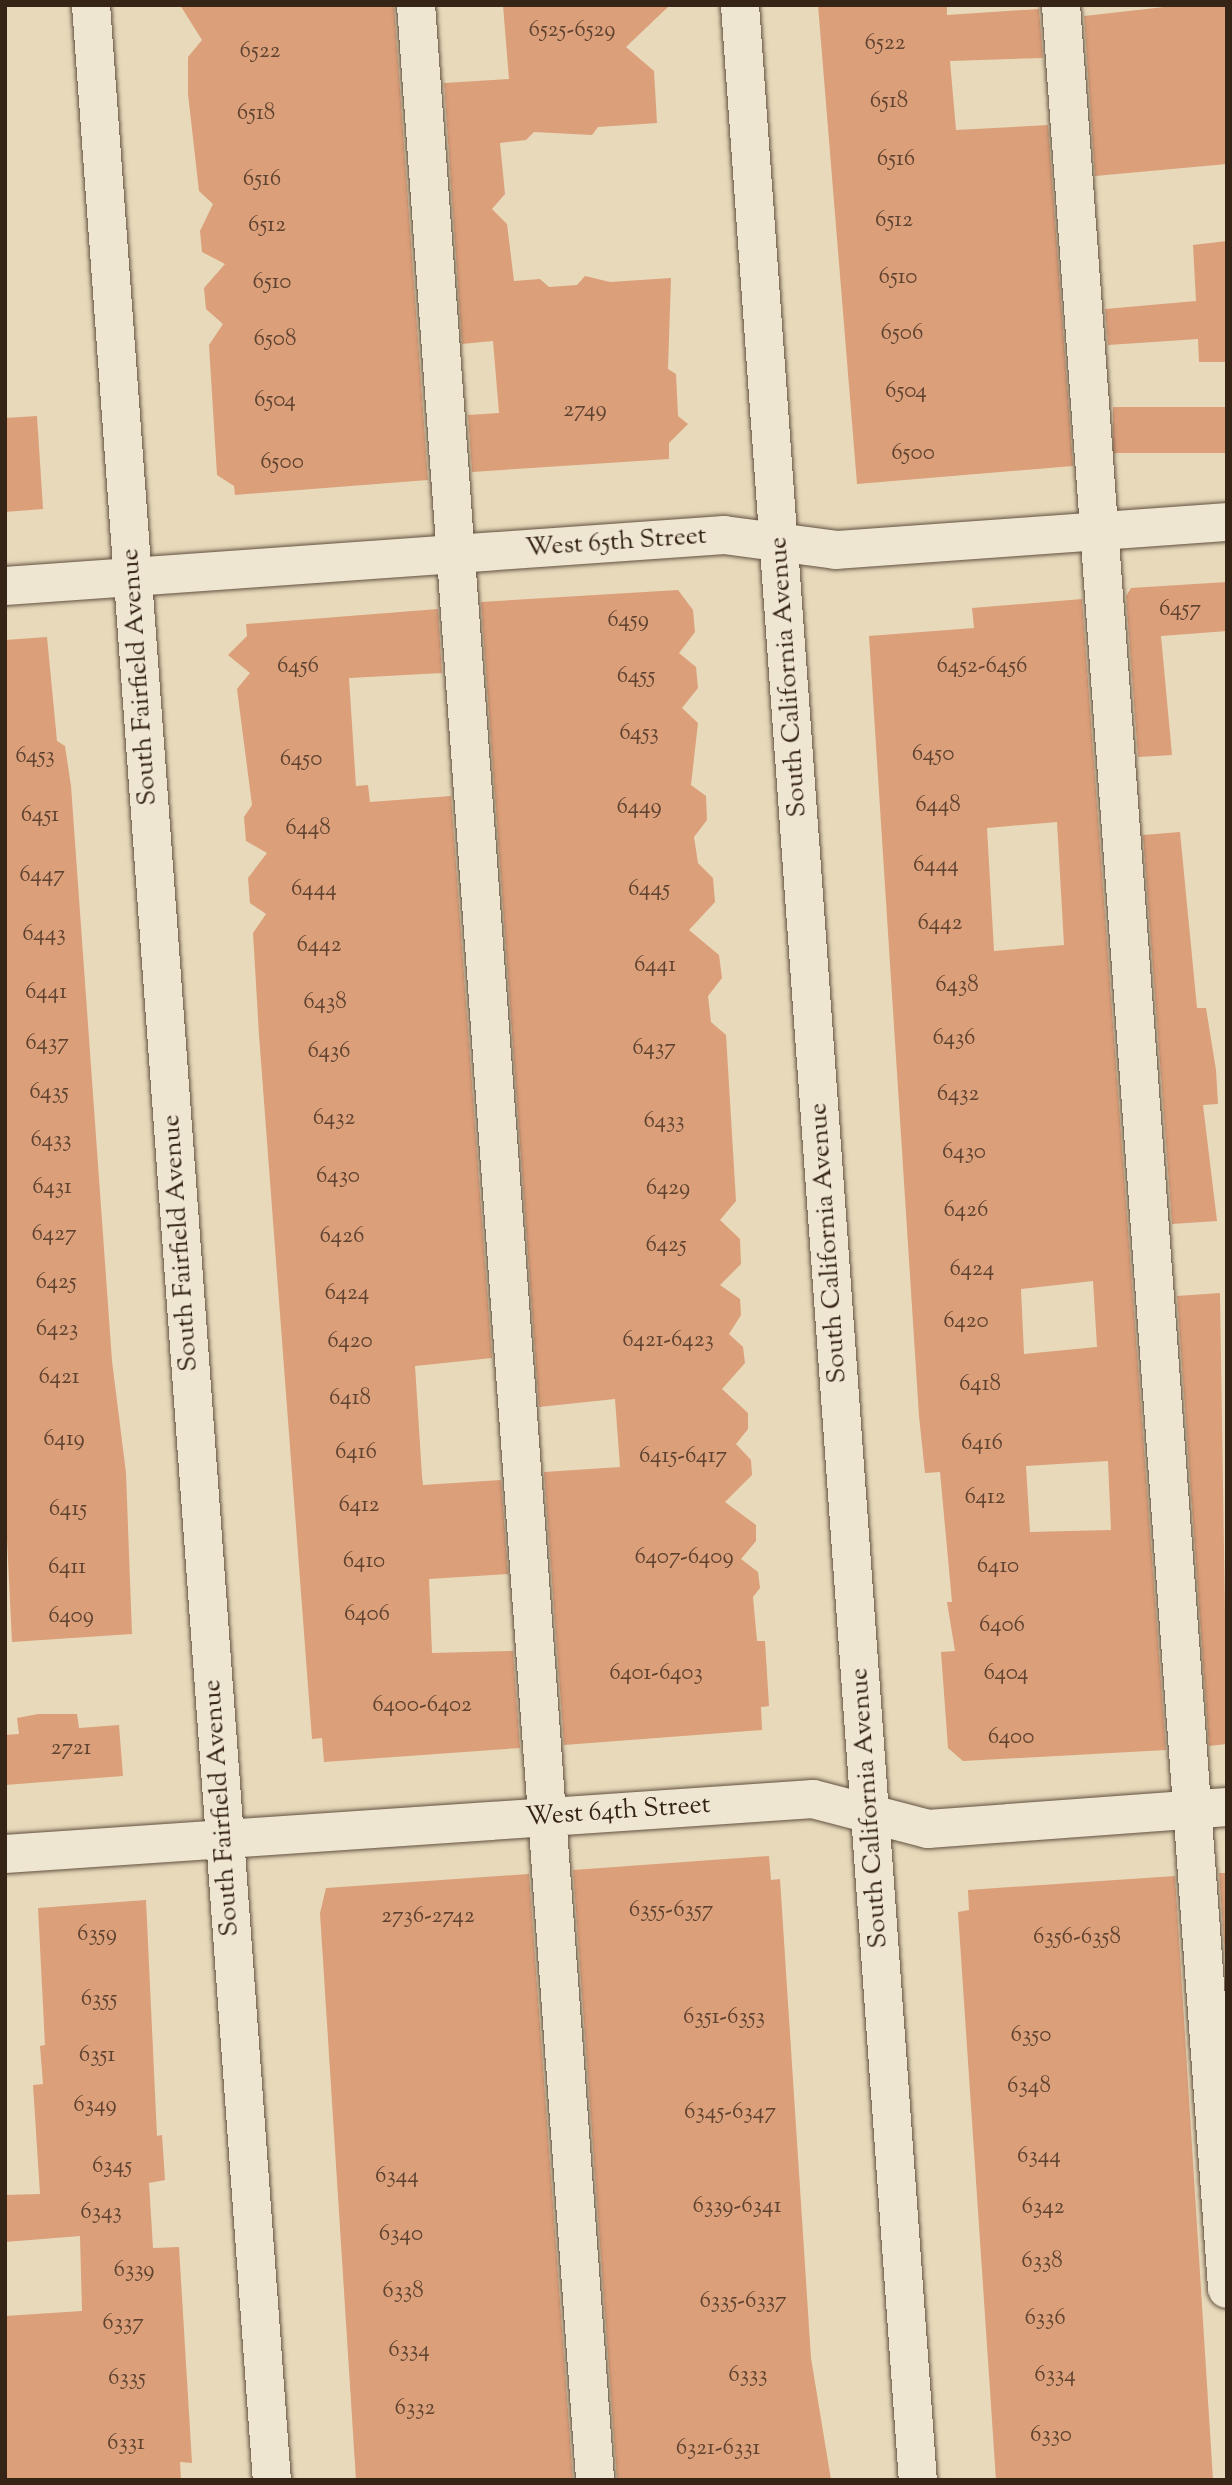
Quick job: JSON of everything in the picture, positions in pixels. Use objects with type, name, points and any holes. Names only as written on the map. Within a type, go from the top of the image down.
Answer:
[{"type":"street","name":"South Fairfield Avenue","points":[[91,5],[272,2480]]},
{"type":"street","points":[[416,5],[595,2480]]},
{"type":"street","name":"South California Avenue","points":[[740,5],[918,2480]]},
{"type":"street","points":[[1061,5],[1100,531],[1210,1809],[1227,2289]]},
{"type":"street","name":"West 65th Street","points":[[5,586],[724,535],[836,550],[1227,522]]},
{"type":"street","name":"West 64th Street","points":[[5,1854],[813,1799],[928,1829],[1210,1809]]},
{"type":"building","points":[[180,5],[394,5],[428,480],[235,495],[234,486],[217,475],[209,345],[223,324],[206,309],[204,288],[225,264],[202,252],[200,231],[213,204],[199,191],[188,94],[188,57],[202,40]]},
{"type":"building","points":[[503,5],[670,5],[626,47],[654,71],[657,123],[598,127],[592,135],[534,132],[526,140],[500,143],[505,194],[492,209],[507,224],[514,281],[540,279],[549,287],[577,285],[585,276],[610,282],[671,278],[668,369],[676,374],[678,416],[688,424],[669,443],[669,459],[472,472],[468,415],[499,413],[493,341],[462,344],[444,83],[509,79]]},
{"type":"building","points":[[818,5],[947,5],[947,15],[1039,9],[1043,58],[950,61],[956,130],[1048,125],[1073,466],[857,484]]},
{"type":"building","points":[[1182,5],[1227,5],[1227,164],[1095,176],[1084,16]]},
{"type":"building","points":[[1227,241],[1227,362],[1199,362],[1198,339],[1108,345],[1105,309],[1196,301],[1193,245]]},
{"type":"building","points":[[1113,407],[1227,407],[1227,453],[1113,453]]},
{"type":"building","points":[[37,416],[43,509],[5,512],[5,418]]},
{"type":"building","points":[[1227,582],[1227,631],[1161,636],[1172,755],[1138,757],[1126,596],[1131,588]]},
{"type":"building","points":[[678,590],[693,610],[695,632],[679,653],[696,667],[698,688],[682,708],[698,723],[691,785],[706,796],[707,820],[694,837],[698,863],[713,878],[715,902],[689,930],[719,955],[722,978],[708,996],[711,1022],[726,1035],[736,1201],[720,1220],[740,1239],[741,1264],[720,1285],[740,1299],[741,1315],[729,1334],[743,1347],[745,1363],[722,1389],[748,1413],[748,1429],[736,1444],[751,1460],[752,1475],[725,1502],[756,1525],[756,1541],[741,1559],[758,1572],[760,1588],[753,1597],[757,1641],[765,1641],[769,1706],[761,1707],[762,1730],[564,1745],[544,1472],[620,1467],[615,1399],[539,1407],[481,602]]},
{"type":"building","points":[[1082,599],[1166,1750],[963,1761],[948,1748],[941,1652],[955,1651],[947,1602],[952,1602],[940,1472],[925,1473],[919,1416],[869,636],[974,628],[972,608]],"holes":[[[1057,822],[1064,945],[994,951],[987,828]],[[1093,1281],[1097,1347],[1024,1354],[1021,1289]],[[1108,1461],[1111,1530],[1030,1532],[1026,1466]]]},
{"type":"building","points":[[438,609],[442,673],[349,678],[356,786],[368,785],[370,802],[451,796],[492,1358],[415,1366],[422,1476],[423,1485],[501,1480],[508,1574],[429,1579],[432,1653],[513,1651],[520,1748],[324,1762],[322,1738],[312,1739],[259,1035],[253,933],[266,914],[250,903],[248,878],[267,853],[246,841],[244,817],[252,805],[237,689],[250,673],[228,655],[247,636],[246,624]]},
{"type":"building","points":[[47,637],[57,741],[65,746],[71,786],[112,1361],[126,1473],[132,1634],[12,1642],[5,1498],[5,640]]},
{"type":"building","points":[[1180,832],[1197,1008],[1206,1008],[1216,1070],[1218,1104],[1203,1105],[1217,1221],[1172,1224],[1143,835]]},
{"type":"building","points":[[1220,1293],[1227,1744],[1209,1746],[1177,1296]]},
{"type":"building","points":[[38,1714],[77,1714],[79,1728],[119,1725],[123,1776],[5,1785],[5,1735],[19,1734],[17,1718]]},
{"type":"building","points":[[769,1856],[771,1880],[780,1879],[811,2358],[831,2480],[617,2480],[573,1870]]},
{"type":"building","points":[[1219,1873],[1227,1873],[1227,1984]]},
{"type":"building","points":[[529,1874],[573,2480],[356,2480],[320,1913],[326,1888]]},
{"type":"building","points":[[1175,1876],[1213,2480],[996,2480],[958,1912],[969,1910],[968,1890]]},
{"type":"building","points":[[146,1900],[157,2136],[162,2135],[165,2180],[149,2183],[153,2248],[179,2247],[192,2463],[180,2462],[181,2480],[5,2480],[5,2316],[82,2311],[80,2236],[5,2242],[5,2195],[40,2194],[33,2085],[43,2084],[40,2046],[45,2045],[38,1908]]}]
